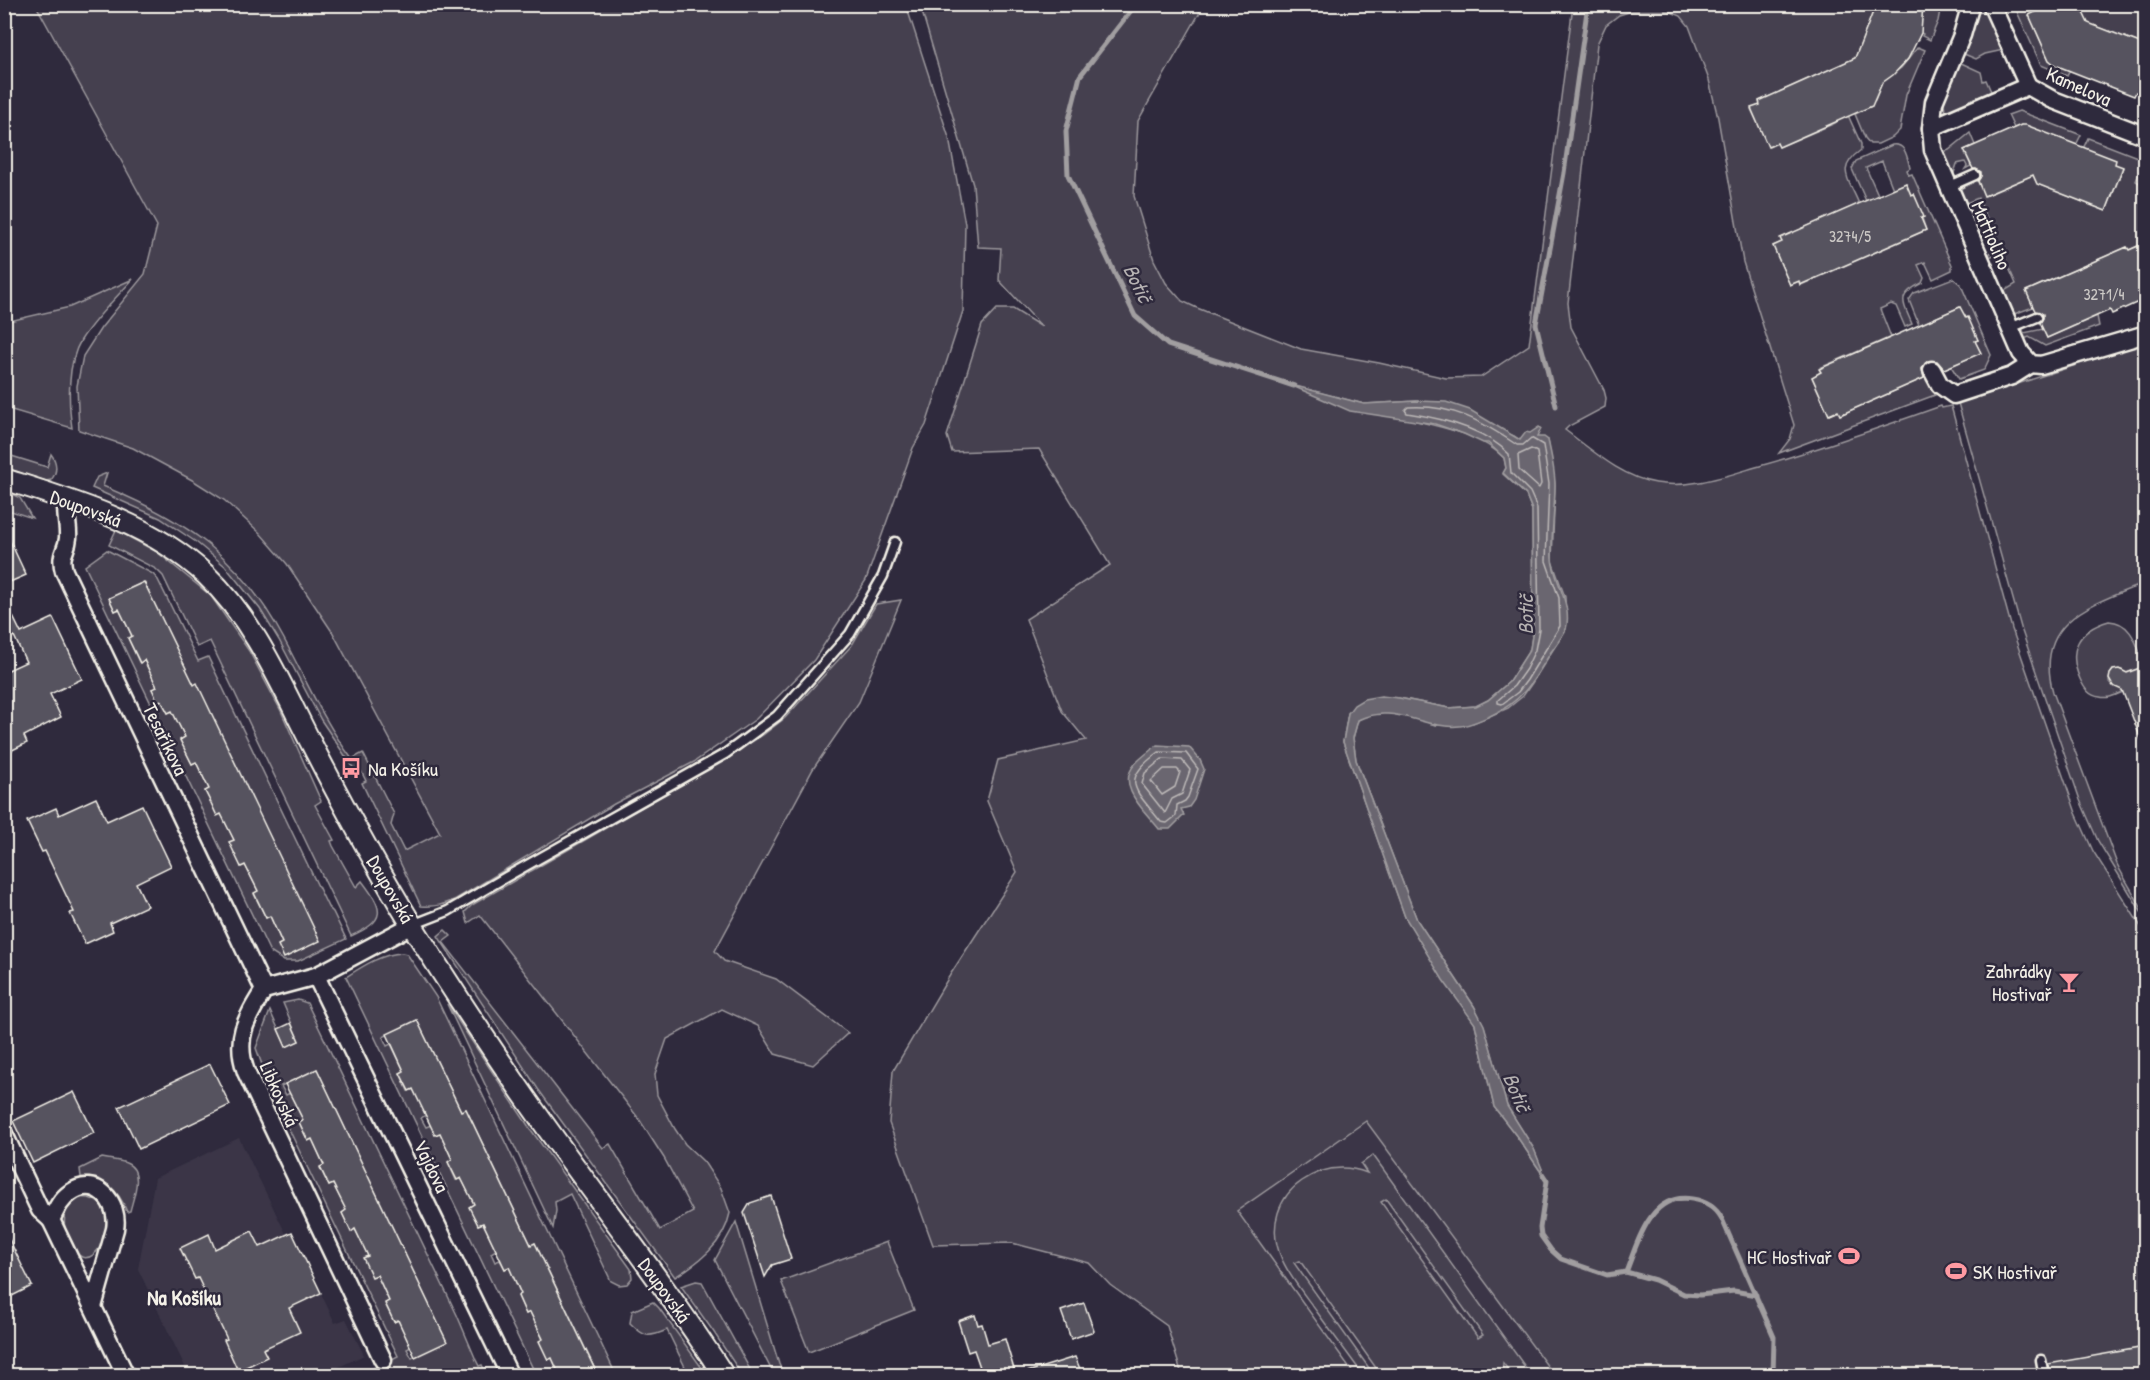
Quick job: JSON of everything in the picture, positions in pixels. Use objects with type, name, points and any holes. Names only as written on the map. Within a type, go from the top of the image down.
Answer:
[{"type":"street","name":"Mattioliho","points":[[1971,4],[1962,35],[1936,96],[1931,128],[1933,150],[2021,353],[2031,363]]},
{"type":"street","points":[[1991,4],[2028,86]]},
{"type":"street","name":"Kamelova","points":[[1931,128],[2028,86],[2051,99],[2145,136]]},
{"type":"street","points":[[1932,370],[1940,385],[1954,395],[2012,376],[2031,363],[2041,365],[2057,361],[2145,333]]},
{"type":"street","name":"Doupovská","points":[[4,479],[67,500],[135,527],[171,548],[205,574],[236,608],[271,664],[348,814],[412,925],[527,1101],[672,1299],[724,1376]]},
{"type":"street","name":"Tesaříkova","points":[[67,500],[65,511],[68,541],[62,554],[64,571],[264,990]]},
{"type":"street","points":[[264,990],[316,976],[412,925]]},
{"type":"street","name":"Vajdova","points":[[316,976],[510,1376]]},
{"type":"street","name":"Libkovská","points":[[264,990],[245,1025],[240,1045],[242,1060],[383,1360]]},
{"type":"street","points":[[4,1134],[40,1210],[51,1220],[126,1376]]},
{"type":"street","points":[[51,1220],[63,1198],[83,1188],[92,1187],[101,1191],[113,1205],[116,1216],[115,1229],[93,1307]]},
{"type":"lane","points":[[1948,187],[1975,175]]},
{"type":"lane","points":[[2010,328],[2037,317]]},
{"type":"lane","points":[[412,925],[448,912],[725,754],[777,716],[850,634],[883,576],[895,542]]},
{"type":"lane","points":[[2041,1360],[2044,1376]]},
{"type":"shaded area","points":[[36,5],[906,5],[949,138],[965,224],[963,311],[926,425],[913,448],[866,580],[814,660],[756,719],[694,762],[614,804],[456,899],[439,905],[421,906],[362,783],[366,781],[359,767],[354,769],[321,720],[260,609],[225,566],[196,542],[160,518],[92,488],[97,477],[107,473],[103,486],[161,513],[186,528],[230,563],[267,610],[342,745],[352,759],[363,753],[394,814],[391,825],[404,851],[440,833],[333,633],[287,564],[260,533],[224,500],[194,481],[133,448],[79,430],[77,386],[83,356],[101,328],[145,274],[157,226]]},
{"type":"shaded area","points":[[920,5],[1201,5],[1199,14],[1138,121],[1134,196],[1154,260],[1166,283],[1182,301],[1301,349],[1446,378],[1481,377],[1529,345],[1573,5],[1876,5],[1855,58],[1759,101],[1760,105],[1751,109],[1769,147],[1777,143],[1779,147],[1835,123],[1847,113],[1861,144],[1861,150],[1848,163],[1846,169],[1848,181],[1859,204],[1781,238],[1782,242],[1773,246],[1790,285],[1799,281],[1801,285],[1926,230],[1914,194],[1911,195],[1906,183],[1893,189],[1882,161],[1866,168],[1880,199],[1866,201],[1852,169],[1856,161],[1892,145],[1903,148],[1910,168],[1907,170],[1909,175],[1912,174],[1952,265],[1952,270],[1933,279],[1925,262],[1918,265],[1924,278],[1922,283],[1908,291],[1904,299],[1912,324],[1905,327],[1896,306],[1891,304],[1880,309],[1891,337],[1820,368],[1821,372],[1812,377],[1829,415],[1838,411],[1840,415],[1928,376],[1935,395],[1779,453],[1790,439],[1794,425],[1743,262],[1718,118],[1709,80],[1689,26],[1681,16],[1669,11],[1632,11],[1619,15],[1606,25],[1597,44],[1568,303],[1571,327],[1604,390],[1605,407],[1565,430],[1607,462],[1631,475],[1656,483],[1683,484],[1737,473],[1941,406],[1942,408],[1951,406],[2012,629],[2076,813],[2093,851],[2145,933],[2145,1375],[1554,1375],[1366,1121],[1237,1211],[1355,1375],[1182,1375],[1167,1326],[1110,1285],[1089,1263],[1012,1243],[933,1245],[889,1123],[893,1071],[950,975],[1017,872],[987,801],[998,760],[1086,740],[1062,711],[1026,619],[1110,565],[1039,449],[952,452],[947,436],[982,325],[997,309],[1013,309],[1042,327],[999,280],[1001,248],[978,247],[973,185]],"holes":[[[1294,386],[1364,404],[1417,401],[1520,440],[1548,440],[1555,484],[1552,561],[1565,597],[1566,629],[1532,683],[1523,696],[1508,708],[1473,723],[1435,725],[1409,716],[1385,713],[1367,715],[1358,720],[1353,738],[1356,760],[1417,920],[1474,1006],[1484,1026],[1507,1106],[1534,1149],[1545,1178],[1494,1107],[1475,1024],[1405,917],[1343,742],[1348,713],[1399,698],[1449,708],[1476,706],[1488,700],[1509,682],[1530,649],[1533,629],[1532,510],[1526,495],[1503,474],[1506,468],[1504,458],[1483,442],[1458,432]]]},
{"type":"shaded area","points":[[1922,5],[1941,5],[1938,21],[1930,40],[1921,33]]},
{"type":"shaded area","points":[[1983,5],[2008,49],[1985,54],[1976,59],[1964,54],[1979,9]]},
{"type":"shaded area","points":[[2014,5],[2044,5],[2045,7],[2029,15],[2049,60],[2070,70],[2067,76],[2041,65]]},
{"type":"shaded area","points":[[2079,5],[2145,5],[2145,45],[2088,23]]},
{"type":"shaded area","points":[[1918,47],[1925,50],[1906,95],[1900,130],[1893,137],[1878,144],[1870,144],[1855,114],[1872,106],[1871,101],[1875,100],[1883,80],[1901,68]]},
{"type":"shaded area","points":[[1959,62],[1981,72],[1983,81],[1986,80],[1993,96],[1947,112],[1944,107],[1945,94]]},
{"type":"shaded area","points":[[2019,111],[2081,135],[2076,145],[2021,125],[2014,128],[2008,115]]},
{"type":"shaded area","points":[[1970,133],[1975,145],[1964,150],[1971,166],[1965,169],[1967,166],[1965,162],[1957,164],[1954,173],[1943,152],[1949,150]]},
{"type":"shaded area","points":[[2088,138],[2145,160],[2145,176],[2139,174],[2136,181],[2145,186],[2145,243],[2129,250],[2127,247],[2026,291],[2033,307],[2014,314],[2004,291],[2016,284],[2002,252],[1989,257],[1990,253],[2002,248],[1996,233],[1980,238],[1992,230],[1978,198],[1966,203],[1960,189],[1977,180],[1985,196],[2033,175],[2037,184],[2106,211],[2123,168],[2082,151]]},
{"type":"shaded area","points":[[1953,278],[1961,285],[1991,355],[1984,370],[1959,379],[1951,366],[1981,353],[1975,341],[1978,340],[1960,307],[1919,325],[1909,300],[1914,293]]},
{"type":"shaded area","points":[[133,279],[106,308],[76,349],[70,383],[72,428],[5,408],[5,322],[70,307]]},
{"type":"shaded area","points":[[2097,316],[2099,326],[2045,346],[2029,337],[2024,339],[2021,333],[2023,330],[2024,333],[2043,329],[2047,338]]},
{"type":"shaded area","points":[[2145,343],[2145,583],[2106,599],[2072,618],[2060,631],[2052,648],[2049,668],[2053,692],[2117,864],[2142,908],[2145,918],[2098,841],[2080,800],[2022,631],[1958,403]]},
{"type":"shaded area","points":[[5,454],[47,467],[51,454],[55,460],[55,474],[51,480],[46,481],[5,468]]},
{"type":"shaded area","points":[[5,491],[20,498],[32,518],[5,509]]},
{"type":"shaded area","points":[[116,530],[157,552],[211,596],[249,651],[281,711],[321,801],[315,805],[334,840],[331,841],[333,846],[356,887],[362,881],[375,900],[378,913],[371,925],[351,936],[210,641],[197,647],[163,576],[156,569],[109,545]]},
{"type":"shaded area","points":[[107,550],[153,574],[158,580],[198,661],[208,657],[328,907],[333,912],[346,939],[298,961],[284,961],[270,952],[85,566]],"holes":[[[144,582],[194,685],[196,684],[319,941],[278,945],[282,943],[270,916],[266,918],[254,894],[258,891],[245,865],[241,867],[234,840],[221,814],[217,815],[205,791],[209,789],[196,762],[192,764],[180,740],[185,737],[172,711],[168,713],[161,700],[159,702],[152,689],[157,687],[144,660],[139,662],[128,638],[132,636],[119,609],[115,611],[109,598]]]},
{"type":"shaded area","points":[[901,600],[859,702],[813,769],[715,951],[724,961],[776,979],[848,1033],[813,1065],[775,1054],[758,1026],[722,1009],[667,1039],[655,1074],[657,1095],[685,1144],[704,1162],[721,1188],[730,1213],[727,1224],[716,1243],[693,1265],[675,1277],[538,1089],[438,936],[445,930],[451,936],[443,942],[603,1148],[610,1144],[660,1230],[693,1212],[664,1158],[639,1119],[480,915],[468,923],[465,912],[472,905],[763,735],[785,718],[852,645],[876,604]]},
{"type":"shaded area","points":[[2109,621],[2117,622],[2129,631],[2145,666],[2126,673],[2122,670],[2113,670],[2109,682],[2113,686],[2121,687],[2123,692],[2103,697],[2093,695],[2083,685],[2076,669],[2075,650],[2078,642],[2090,630]]},
{"type":"shaded area","points":[[407,954],[436,997],[616,1375],[598,1375],[535,1243],[531,1245],[466,1109],[461,1111],[417,1020],[383,1037],[387,1046],[391,1044],[404,1071],[400,1073],[408,1091],[413,1089],[426,1115],[421,1118],[426,1127],[431,1125],[440,1133],[452,1159],[448,1162],[456,1180],[461,1178],[474,1204],[478,1225],[483,1223],[496,1250],[491,1253],[495,1262],[500,1260],[505,1269],[509,1267],[521,1294],[518,1296],[526,1314],[530,1312],[560,1375],[536,1375],[346,977],[380,958]]},
{"type":"shaded area","points":[[298,1000],[307,1003],[457,1315],[476,1360],[479,1366],[482,1365],[487,1375],[360,1375],[398,1356],[274,1098],[256,1048],[270,1011],[286,1046],[299,1041],[283,1003]],"holes":[[[317,1069],[446,1341],[412,1358],[407,1349],[411,1347],[398,1320],[394,1322],[385,1304],[389,1301],[377,1275],[364,1258],[368,1256],[355,1229],[351,1231],[342,1213],[346,1210],[333,1184],[329,1186],[320,1168],[324,1165],[312,1139],[308,1141],[299,1122],[303,1120],[290,1093],[286,1095],[281,1086]]]},
{"type":"shaded area","points":[[447,1004],[529,1127],[631,1269],[632,1278],[627,1284],[619,1285],[611,1281],[570,1194],[555,1202],[553,1228]]},
{"type":"shaded area","points":[[1366,1121],[1554,1375],[1355,1375],[1236,1210]]},
{"type":"shaded area","points":[[239,1138],[286,1234],[292,1232],[335,1323],[346,1319],[364,1355],[322,1375],[189,1375],[138,1269],[155,1178]]},
{"type":"shaded area","points":[[1373,1155],[1531,1375],[1512,1375],[1503,1363],[1502,1375],[1381,1375],[1300,1261],[1294,1263],[1374,1375],[1363,1375],[1292,1278],[1280,1253],[1275,1227],[1282,1204],[1290,1191],[1298,1184],[1310,1176],[1334,1168],[1350,1168],[1367,1173],[1361,1164]],"holes":[[[1386,1199],[1483,1335],[1478,1338],[1381,1202]]]},
{"type":"shaded area","points":[[102,1158],[126,1163],[135,1172],[136,1185],[130,1211],[127,1212],[120,1197],[110,1186],[97,1179],[81,1177],[80,1169]]},
{"type":"shaded area","points":[[76,1198],[93,1200],[103,1208],[106,1220],[105,1233],[100,1246],[93,1255],[85,1258],[76,1252],[68,1238],[64,1224],[67,1210]]},
{"type":"shaded area","points":[[736,1222],[784,1375],[774,1375],[715,1260]]},
{"type":"shaded area","points":[[887,1242],[914,1310],[809,1352],[781,1281]]},
{"type":"shaded area","points":[[696,1281],[702,1282],[753,1375],[742,1375],[681,1286]]},
{"type":"shaded area","points":[[653,1302],[707,1375],[689,1375],[667,1330],[647,1335],[639,1332],[630,1323],[632,1311]]},
{"type":"water","points":[[1288,384],[1364,404],[1446,402],[1470,410],[1520,440],[1526,432],[1530,433],[1539,427],[1541,429],[1537,437],[1544,437],[1548,440],[1555,479],[1552,558],[1565,602],[1567,620],[1565,632],[1539,673],[1511,704],[1472,723],[1447,726],[1396,715],[1371,715],[1358,720],[1353,738],[1356,760],[1417,920],[1484,1025],[1507,1106],[1534,1149],[1547,1181],[1494,1107],[1475,1024],[1443,980],[1405,917],[1343,742],[1348,713],[1354,705],[1364,699],[1381,696],[1449,708],[1476,706],[1488,700],[1509,682],[1530,649],[1533,629],[1532,510],[1526,495],[1503,473],[1506,468],[1504,458],[1488,443],[1435,424],[1350,411]]},
{"type":"water","points":[[1157,745],[1189,747],[1204,769],[1194,800],[1189,807],[1181,809],[1184,815],[1170,829],[1159,829],[1134,798],[1128,781],[1135,764]]},
{"type":"building","points":[[1876,4],[1923,4],[1921,33],[1908,59],[1882,83],[1872,106],[1779,147],[1777,143],[1768,147],[1751,108],[1760,105],[1759,101],[1855,58]]},
{"type":"building","points":[[2052,4],[2079,4],[2088,23],[2145,45],[2145,95],[2136,92],[2134,96],[2055,65],[2049,60],[2029,15]]},
{"type":"building","points":[[2021,125],[2116,160],[2115,164],[2123,167],[2106,211],[2037,184],[2033,175],[1984,196],[1978,181],[1981,172],[1973,169],[1964,150]]},
{"type":"building","points":[[1906,183],[1911,195],[1914,194],[1924,217],[1921,218],[1926,230],[1800,285],[1799,281],[1790,285],[1773,246],[1782,242],[1780,238]]},
{"type":"building","points":[[2145,243],[2145,299],[2112,314],[2110,310],[2047,338],[2040,323],[2043,314],[2035,311],[2026,291],[2127,247],[2129,250]]},
{"type":"building","points":[[1960,307],[1966,318],[1968,317],[1981,353],[1944,369],[1937,361],[1928,361],[1922,369],[1924,378],[1840,415],[1838,411],[1829,415],[1812,377],[1821,372],[1819,369]]},
{"type":"building","points":[[4,528],[26,575],[10,582],[4,570]]},
{"type":"building","points":[[144,582],[194,685],[197,683],[320,941],[284,958],[278,945],[282,943],[270,916],[266,918],[254,893],[258,891],[245,865],[241,867],[229,842],[234,840],[221,814],[217,816],[205,791],[209,789],[196,762],[192,764],[180,740],[185,737],[172,711],[168,713],[161,700],[158,702],[152,689],[157,687],[144,660],[140,663],[128,638],[132,636],[119,609],[115,611],[109,598]]},
{"type":"building","points":[[4,598],[21,633],[53,618],[82,679],[50,694],[61,717],[24,736],[27,743],[4,754],[4,672],[26,662],[14,636],[4,641]]},
{"type":"building","points":[[2145,666],[2144,747],[2122,690],[2113,686],[2109,679],[2113,670],[2119,669],[2127,673]]},
{"type":"building","points":[[96,798],[107,821],[142,805],[171,866],[136,883],[147,906],[110,923],[113,931],[85,944],[70,913],[74,912],[45,851],[42,852],[27,821],[56,808],[59,815]]},
{"type":"building","points":[[417,1020],[461,1111],[466,1109],[531,1245],[535,1243],[598,1376],[560,1376],[552,1358],[548,1360],[539,1341],[543,1339],[530,1312],[526,1314],[518,1296],[521,1294],[509,1267],[505,1269],[483,1223],[478,1225],[469,1207],[474,1204],[461,1178],[457,1180],[448,1162],[452,1159],[440,1133],[435,1135],[413,1089],[409,1091],[400,1073],[404,1071],[387,1034]]},
{"type":"building","points":[[291,1023],[299,1041],[286,1047],[278,1029]]},
{"type":"building","points":[[210,1064],[230,1105],[139,1149],[119,1107]]},
{"type":"building","points":[[317,1069],[447,1342],[415,1357],[398,1320],[394,1322],[385,1303],[389,1301],[377,1275],[372,1277],[363,1258],[368,1256],[355,1229],[351,1232],[342,1213],[346,1210],[333,1184],[329,1186],[320,1167],[324,1165],[312,1139],[308,1141],[299,1122],[303,1120],[285,1084]]},
{"type":"building","points":[[74,1092],[94,1133],[33,1163],[13,1121]]},
{"type":"building","points":[[771,1196],[791,1259],[772,1265],[765,1277],[744,1213],[750,1203]]},
{"type":"building","points":[[4,1229],[32,1286],[4,1300]]},
{"type":"building","points":[[252,1231],[260,1247],[292,1232],[321,1293],[289,1308],[300,1332],[263,1349],[267,1357],[238,1371],[224,1340],[227,1339],[198,1278],[195,1279],[180,1248],[209,1234],[215,1249]]},
{"type":"building","points":[[1084,1303],[1094,1331],[1071,1339],[1061,1311]]},
{"type":"building","points":[[975,1315],[978,1325],[982,1324],[988,1344],[1005,1339],[1016,1376],[983,1376],[974,1350],[968,1352],[958,1321]]},
{"type":"building","points":[[2145,1347],[2145,1376],[2050,1376],[2048,1364]]},
{"type":"building","points":[[1075,1357],[1083,1376],[1028,1376],[1027,1372]]},
{"type":"waterway","name":"Botič","points":[[1136,4],[1080,76],[1066,131],[1068,175],[1135,316],[1168,345],[1294,386]]},
{"type":"waterway","points":[[1556,406],[1536,324],[1564,173],[1588,4]]},
{"type":"waterway","name":"Botič","points":[[1543,1175],[1547,1181],[1540,1228],[1541,1236],[1561,1259],[1607,1275],[1626,1272],[1641,1234],[1656,1211],[1666,1203],[1678,1199],[1692,1199],[1706,1203],[1713,1208],[1722,1219],[1774,1337],[1773,1376]]},
{"type":"waterway","name":"Botič","points":[[1626,1272],[1655,1280],[1684,1294],[1700,1295],[1734,1291],[1756,1295]]},
{"type":"place","name":"Na Košíku","points":[[351,768]]},
{"type":"place","name":"Zahrádky Hostivař","points":[[2069,982]]},
{"type":"place","name":"HC Hostivař","points":[[1849,1256]]},
{"type":"place","name":"SK Hostivař","points":[[1956,1271]]},
{"type":"district","name":"Na Košíku","points":[[184,1297]]}]
